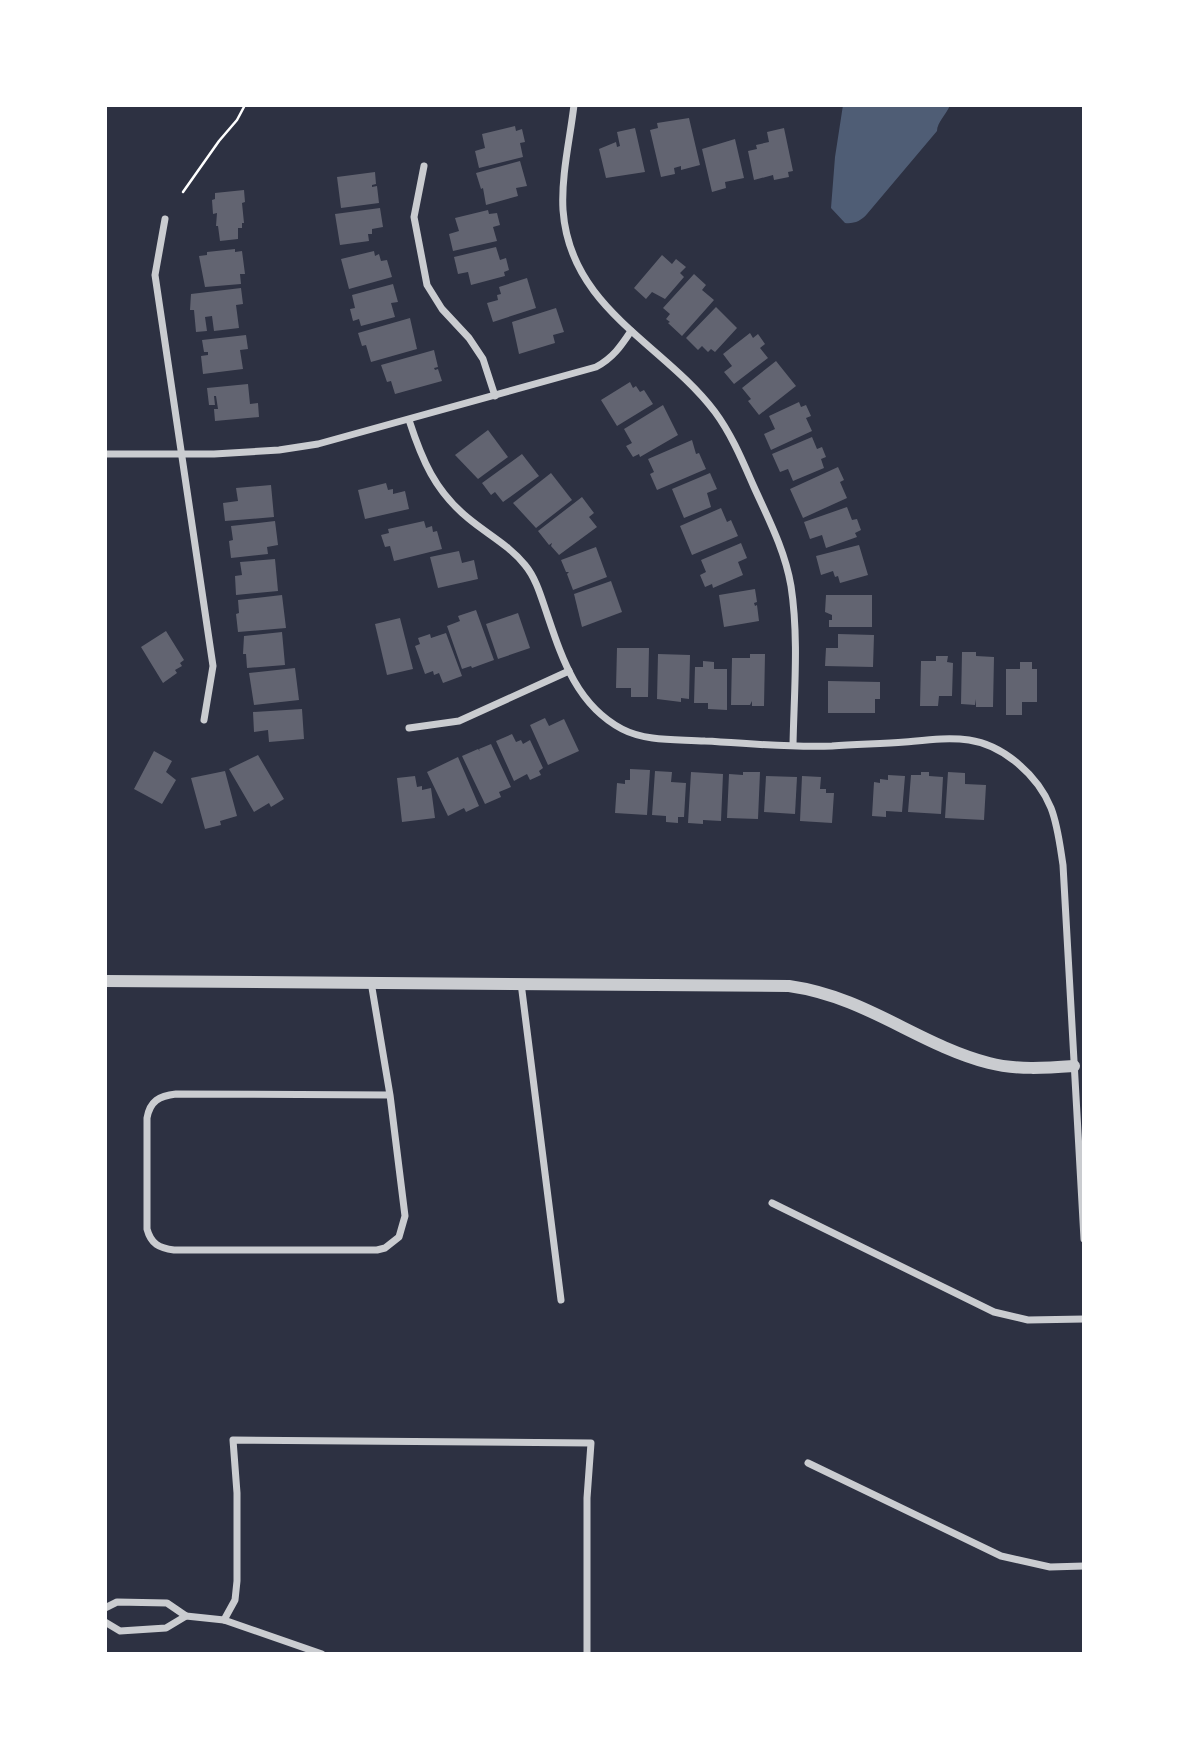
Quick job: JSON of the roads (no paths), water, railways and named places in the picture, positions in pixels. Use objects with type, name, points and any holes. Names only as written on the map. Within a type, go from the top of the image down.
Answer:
[{"type":"street","points":[[574,105],[563,208],[574,257],[585,280],[612,313],[675,370],[715,412],[739,453],[779,542],[791,587],[794,612],[793,745]]},
{"type":"street","points":[[424,166],[414,217],[427,285],[442,309],[469,338],[483,359],[495,396]]},
{"type":"street","points":[[165,219],[155,275],[213,666],[204,720]]},
{"type":"street","points":[[105,454],[279,450],[318,444],[596,367],[617,352],[631,331]]},
{"type":"street","points":[[409,420],[421,459],[447,498],[468,518],[513,552],[526,566],[537,587],[576,687],[606,718],[623,729],[642,736],[793,745],[972,740],[1007,755],[1023,768],[1050,806],[1060,844],[1079,1066],[1084,1239]]},
{"type":"street","points":[[409,727],[459,721],[569,671]]},
{"type":"street","points":[[105,981],[758,984],[816,990],[848,1000],[947,1048],[991,1064],[1018,1067],[1079,1066]]},
{"type":"street","points":[[371,982],[390,1095],[405,1216],[399,1237],[392,1244],[377,1250],[198,1251],[161,1248],[150,1239],[147,1229],[147,1118],[152,1103],[158,1098],[176,1094],[390,1095]]},
{"type":"street","points":[[521,983],[561,1300]]},
{"type":"street","points":[[772,1203],[994,1312],[1028,1320],[1084,1319]]},
{"type":"street","points":[[224,1620],[235,1600],[237,1581],[237,1493],[233,1440],[590,1443],[587,1498],[587,1654]]},
{"type":"street","points":[[808,1463],[1000,1556],[1050,1567],[1084,1566]]},
{"type":"street","points":[[105,1608],[117,1602],[167,1603],[186,1616],[224,1620],[322,1654]]},
{"type":"street","points":[[105,1622],[120,1631],[166,1628],[186,1616]]},
{"type":"water","points":[[843,105],[950,105],[937,131],[867,214],[857,222],[848,223],[831,208]]}]
